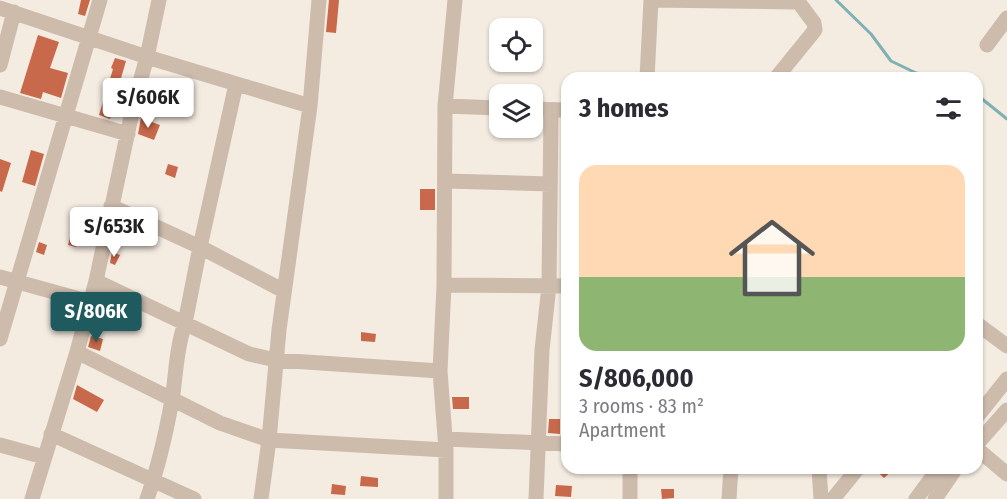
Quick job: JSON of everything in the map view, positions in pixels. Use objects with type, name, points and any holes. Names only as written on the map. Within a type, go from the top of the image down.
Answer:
[{"type":"street","points":[[0,339],[100,0]]},
{"type":"street","points":[[32,499],[96,281],[134,103],[159,0]]},
{"type":"street","points":[[261,499],[284,291],[310,106],[319,0]]},
{"type":"street","points":[[446,499],[446,444],[440,371],[444,285],[445,106],[455,0]]},
{"type":"street","points":[[647,72],[651,0]]},
{"type":"street","points":[[656,0],[798,1],[814,23],[815,30],[781,72]]},
{"type":"street","points":[[0,65],[7,10],[147,57],[310,106]]},
{"type":"street","points":[[987,45],[1007,18]]},
{"type":"street","points":[[147,499],[172,400],[181,334],[236,84]]},
{"type":"street","points":[[0,97],[128,134]]},
{"type":"street","points":[[445,106],[489,108]]},
{"type":"street","points":[[543,110],[561,110]]},
{"type":"street","points":[[536,499],[543,340],[549,286],[551,110]]},
{"type":"street","points":[[445,181],[550,184]]},
{"type":"street","points":[[111,207],[200,247],[284,291]]},
{"type":"street","points":[[0,277],[90,302]]},
{"type":"street","points":[[96,281],[249,354],[276,360],[440,371]]},
{"type":"street","points":[[444,285],[561,286]]},
{"type":"street","points":[[983,328],[1007,346]]},
{"type":"street","points":[[77,352],[220,423],[269,440],[561,444]]},
{"type":"street","points":[[983,409],[1007,379]]},
{"type":"street","points":[[983,438],[1007,410]]},
{"type":"street","points":[[51,434],[194,499]]},
{"type":"street","points":[[0,445],[44,457]]},
{"type":"street","points":[[983,452],[1007,474]]},
{"type":"street","points":[[630,474],[630,499]]},
{"type":"street","points":[[729,499],[731,474]]},
{"type":"street","points":[[819,474],[821,499]]},
{"type":"street","points":[[833,499],[853,474]]},
{"type":"street","points":[[916,499],[935,474]]},
{"type":"street","points":[[935,499],[952,474]]},
{"type":"building","points":[[81,0],[90,0],[85,16],[78,14]]},
{"type":"building","points":[[329,0],[339,0],[336,33],[326,32]]},
{"type":"building","points":[[38,35],[59,42],[50,68],[68,73],[61,98],[43,92],[41,99],[20,93]]},
{"type":"building","points":[[115,58],[126,61],[110,119],[99,115]]},
{"type":"building","points":[[141,118],[160,125],[154,140],[138,134]]},
{"type":"building","points":[[31,150],[44,154],[35,186],[22,182]]},
{"type":"building","points":[[0,159],[11,163],[2,192],[0,191]]},
{"type":"building","points":[[168,164],[178,167],[175,178],[165,174]]},
{"type":"building","points":[[420,189],[435,189],[435,210],[420,210]]},
{"type":"building","points":[[72,230],[80,233],[76,247],[68,245]]},
{"type":"building","points":[[39,242],[47,245],[44,255],[36,252]]},
{"type":"building","points":[[112,252],[120,255],[115,265],[110,263]]},
{"type":"building","points":[[361,332],[376,334],[375,342],[361,341]]},
{"type":"building","points":[[91,336],[103,339],[100,351],[88,347]]},
{"type":"building","points":[[77,385],[104,400],[97,412],[73,399]]},
{"type":"building","points":[[452,397],[469,397],[469,409],[453,409]]},
{"type":"building","points":[[549,419],[560,419],[560,434],[548,433]]},
{"type":"building","points":[[361,476],[378,478],[378,487],[360,486]]},
{"type":"building","points":[[332,484],[346,486],[345,495],[331,494]]},
{"type":"building","points":[[556,485],[572,486],[571,497],[555,496]]},
{"type":"building","points":[[661,489],[674,489],[674,498],[662,499]]},
{"type":"waterway","points":[[836,0],[871,34],[891,61],[914,72]]},
{"type":"waterway","points":[[983,100],[1007,119]]}]
